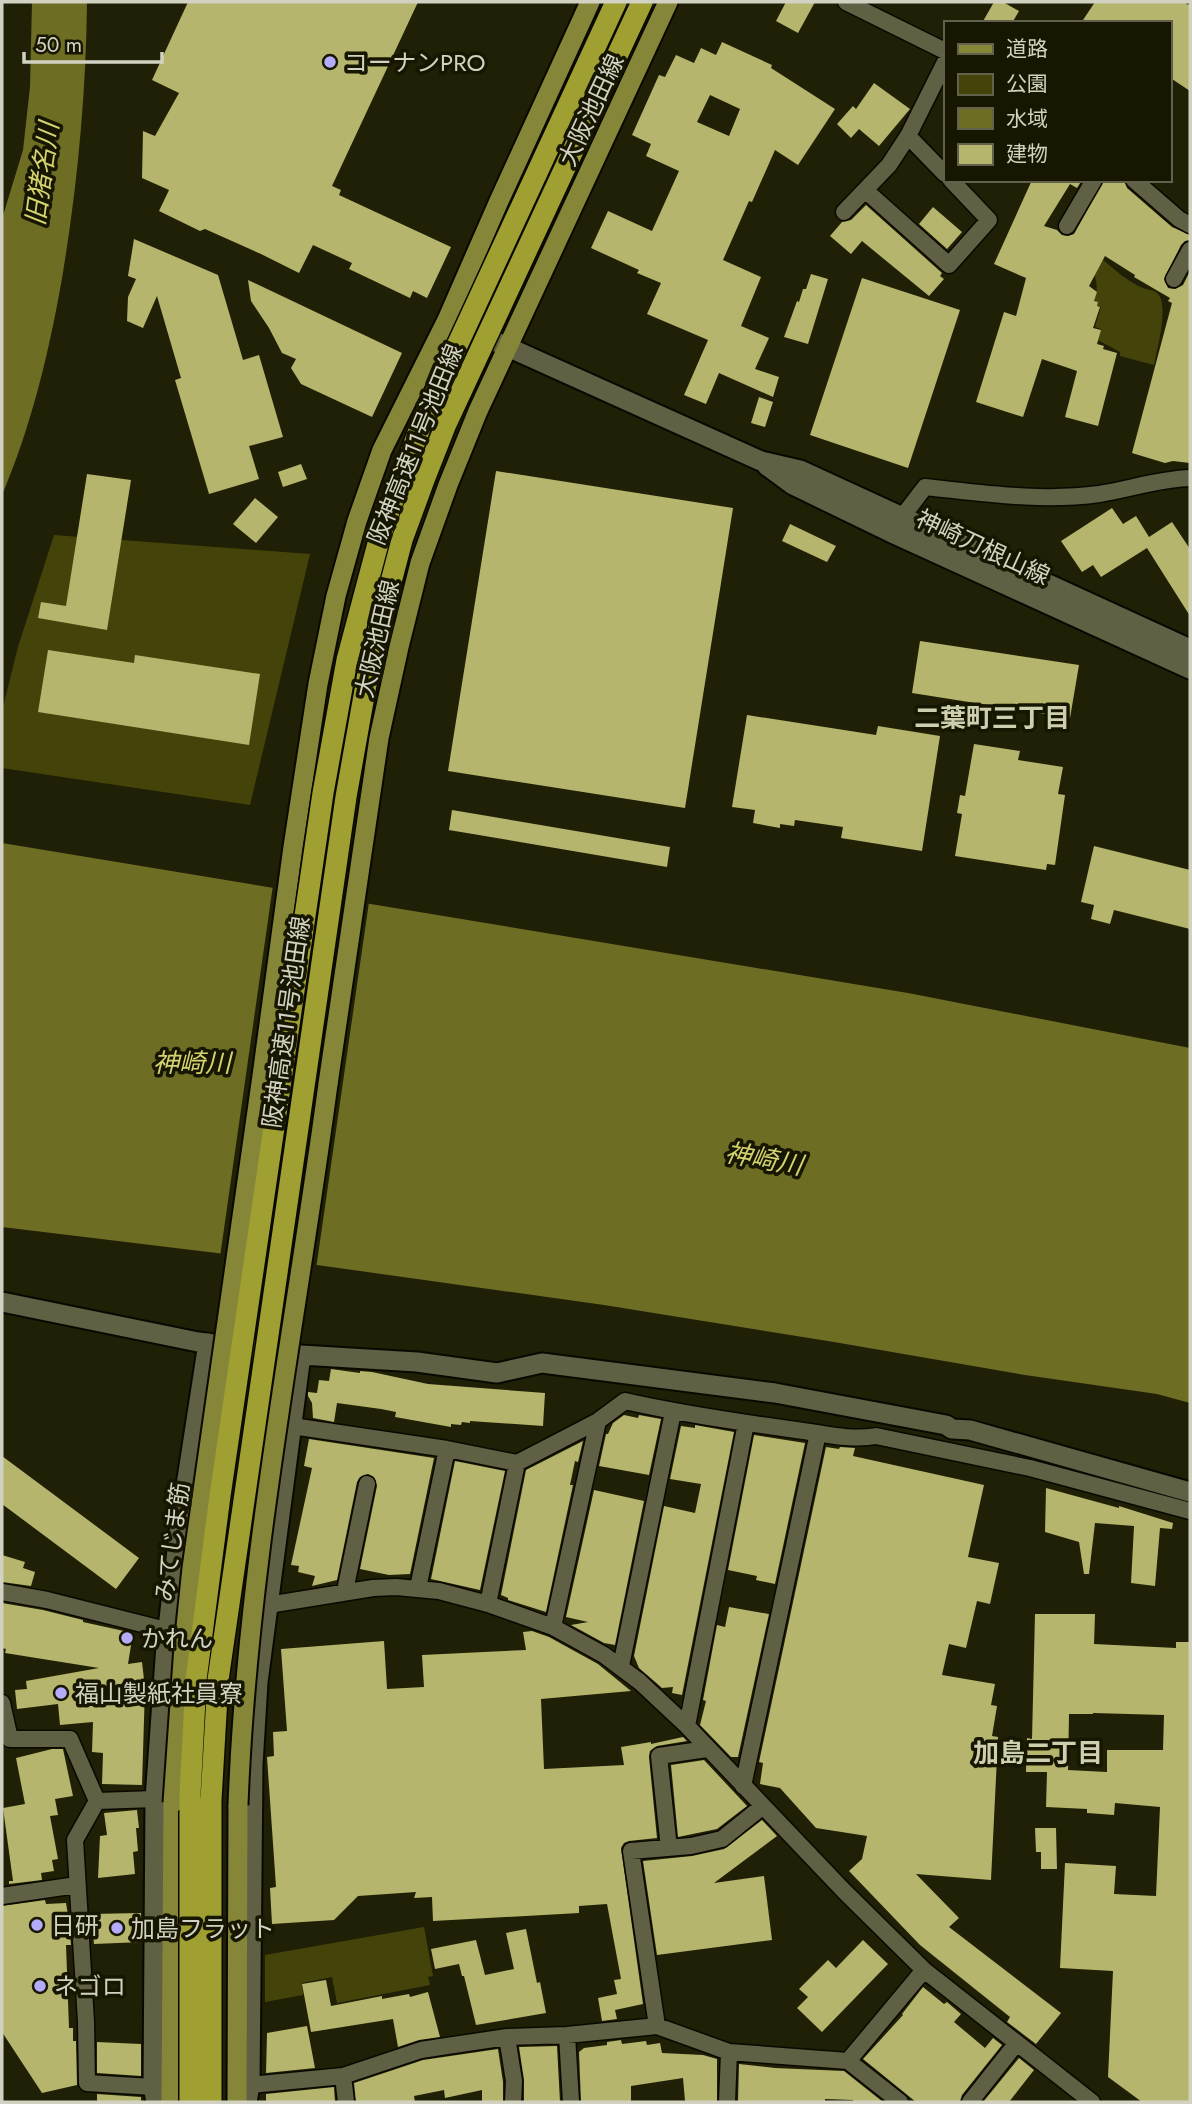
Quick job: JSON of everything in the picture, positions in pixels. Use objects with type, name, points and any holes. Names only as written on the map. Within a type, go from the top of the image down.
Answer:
[{"type":"highway","name":"阪神高速11号池田線","points":[[190,2102],[190,1795],[196,1680],[222,1482],[323,793],[346,660],[380,536],[420,428],[616,2]]},
{"type":"highway","name":"阪神高速11号池田線","points":[[211,2102],[211,1800],[218,1680],[345,797],[370,662],[402,540],[446,424],[642,2]]},
{"type":"main road","name":"大阪池田線","points":[[262,1076],[318,684],[336,596],[357,521],[382,450],[447,320],[590,2]]},
{"type":"main road","name":"大阪池田線","points":[[237,2102],[238,1805],[241,1739],[261,1539],[379,738],[421,563],[453,472],[478,411],[668,2]]},
{"type":"main road","name":"みてじま筋","points":[[171,2102],[164,1801],[192,1568],[262,1076]]},
{"type":"street","points":[[846,2],[944,51]]},
{"type":"street","points":[[844,212],[889,165],[908,136],[944,64]]},
{"type":"street","points":[[908,136],[944,173]]},
{"type":"street","points":[[865,190],[949,265],[989,220],[953,182]]},
{"type":"street","points":[[1067,226],[1093,182]]},
{"type":"street","points":[[1136,182],[1179,219],[1190,225]]},
{"type":"street","points":[[1174,279],[1190,250]]},
{"type":"street","name":"神崎刀根山線","points":[[447,320],[761,461],[800,470],[896,525],[1190,669]]},
{"type":"street","points":[[896,525],[925,487],[1041,498],[1099,494],[1173,478],[1190,478]]},
{"type":"street","name":"神崎刀根山線","points":[[896,525],[1190,649]]},
{"type":"street","points":[[2,1302],[208,1343],[301,1355],[417,1362],[496,1373],[542,1363],[775,1393],[803,1400],[865,1408],[946,1425],[952,1429],[970,1430],[1190,1492]]},
{"type":"street","points":[[97,1801],[75,1840],[87,2083],[155,2095],[167,1629],[208,1343]]},
{"type":"street","points":[[301,1355],[258,1682],[253,1765],[249,2094],[343,2076],[421,2050],[507,2037],[567,2035],[657,2026],[729,2052],[848,2061],[900,2102]]},
{"type":"street","points":[[292,1426],[447,1449],[517,1463],[598,1421],[625,1401],[673,1412],[746,1423],[864,1439],[876,1436],[1030,1468],[1190,1511]]},
{"type":"street","points":[[621,1666],[673,1412]]},
{"type":"street","points":[[553,1627],[598,1421]]},
{"type":"street","points":[[687,1726],[746,1423]]},
{"type":"street","points":[[744,1786],[818,1433]]},
{"type":"street","points":[[418,1588],[447,1449]]},
{"type":"street","points":[[488,1604],[517,1463]]},
{"type":"street","points":[[345,1591],[367,1484]]},
{"type":"street","points":[[2,1592],[167,1629],[268,1605],[345,1591],[418,1588],[488,1604],[553,1627],[621,1666],[687,1726],[860,1908],[924,1970],[1092,2102]]},
{"type":"street","points":[[2,1703],[10,1739],[70,1739],[97,1801]]},
{"type":"street","points":[[669,1848],[659,1756],[707,1749]]},
{"type":"street","points":[[97,1801],[164,1801]]},
{"type":"street","points":[[657,2026],[631,1850],[691,1846],[722,1839],[763,1806]]},
{"type":"street","points":[[2,1896],[77,1885]]},
{"type":"street","points":[[848,2061],[924,1970]]},
{"type":"street","points":[[567,2035],[571,2102]]},
{"type":"street","points":[[507,2037],[514,2081],[513,2102]]},
{"type":"street","points":[[970,2102],[1016,2044]]},
{"type":"street","points":[[727,2102],[729,2052]]},
{"type":"street","points":[[343,2076],[346,2102]]},
{"type":"green space","points":[[1102,259],[1132,282],[1157,293],[1161,300],[1161,328],[1154,365],[1120,356],[1120,352],[1098,340],[1101,329],[1095,327],[1101,307],[1094,301],[1096,283],[1090,266]]},
{"type":"green space","points":[[54,535],[310,554],[250,805],[2,768],[2,711],[18,647]]},
{"type":"green space","points":[[424,1927],[433,1976],[428,1977],[430,1985],[337,2003],[332,1977],[302,1983],[303,1995],[265,2002],[265,1955]]},
{"type":"water","name":"旧猪名川","points":[[32,2],[87,2],[83,108],[67,249],[56,311],[30,417],[2,495],[2,219],[23,150],[30,87]]},
{"type":"water","name":"神崎川","points":[[2,843],[908,993],[1190,1048],[1190,1403],[1157,1394],[1025,1375],[604,1305],[317,1265],[2,1227]]},
{"type":"pier","points":[[273,885],[369,902],[316,1269],[220,1257]]},
{"type":"building","points":[[188,2],[418,2],[332,186],[341,190],[339,195],[451,247],[427,298],[413,291],[410,298],[349,269],[352,263],[313,245],[299,273],[205,229],[200,231],[159,211],[169,190],[142,178],[143,131],[155,136],[179,93],[152,80]]},
{"type":"building","points":[[786,2],[815,2],[798,33],[776,21]]},
{"type":"building","points":[[994,2],[1003,2],[1019,11],[1013,21],[983,21]]},
{"type":"building","points":[[1095,2],[1184,2],[1190,6],[1190,91],[1171,78],[1171,21],[1082,21]]},
{"type":"building","points":[[722,42],[772,65],[771,68],[835,109],[798,165],[775,150],[723,260],[761,277],[741,326],[769,338],[755,369],[779,377],[773,397],[719,373],[706,404],[684,395],[708,340],[647,314],[661,283],[591,248],[608,211],[652,231],[679,171],[646,156],[651,144],[632,135],[659,75],[665,77],[676,55],[694,63],[701,48],[716,55]],"holes":[[[710,95],[740,109],[729,136],[697,122]]]},
{"type":"building","points":[[874,83],[910,109],[879,146],[859,129],[851,138],[837,124],[853,106],[856,109]]},
{"type":"building","points":[[1031,182],[1081,182],[1077,188],[1070,184],[1044,226],[1057,230],[1062,235],[1074,234],[1103,182],[1125,182],[1127,188],[1172,227],[1190,235],[1190,240],[1181,245],[1164,279],[1168,288],[1175,289],[1183,285],[1190,271],[1190,463],[1165,463],[1132,453],[1172,303],[1168,301],[1170,298],[1105,256],[1089,286],[1097,292],[1094,301],[1098,302],[1097,306],[1100,307],[1093,328],[1101,330],[1097,344],[1117,353],[1098,426],[1065,417],[1077,371],[1042,359],[1023,417],[976,402],[1004,312],[1016,316],[1026,278],[994,264]]},
{"type":"building","points":[[866,205],[942,273],[940,276],[944,279],[929,296],[862,241],[851,254],[830,236],[842,222],[851,220]]},
{"type":"building","points":[[933,207],[962,232],[947,249],[919,224]]},
{"type":"building","points":[[134,239],[218,275],[243,360],[259,355],[283,437],[249,446],[259,479],[209,494],[175,380],[181,378],[157,296],[143,328],[127,321],[128,297],[136,279],[128,276]]},
{"type":"building","points":[[811,274],[828,279],[808,344],[784,337],[797,301],[799,302],[803,289],[806,289]]},
{"type":"building","points":[[862,278],[960,310],[908,468],[810,435]]},
{"type":"building","points":[[248,280],[402,353],[372,417],[301,384],[291,368],[296,359],[282,353],[251,301]]},
{"type":"building","points":[[759,397],[773,402],[765,427],[751,423]]},
{"type":"building","points":[[301,464],[307,479],[283,487],[278,472]]},
{"type":"building","points":[[496,471],[733,508],[685,808],[448,771]]},
{"type":"building","points":[[87,474],[131,480],[107,630],[38,618],[41,602],[66,606]]},
{"type":"building","points":[[255,498],[278,517],[256,543],[233,524]]},
{"type":"building","points":[[1112,508],[1123,524],[1136,516],[1149,537],[1172,522],[1190,549],[1190,616],[1147,548],[1101,577],[1093,565],[1082,572],[1061,541]]},
{"type":"building","points":[[790,524],[836,546],[827,562],[782,541]]},
{"type":"building","points":[[920,641],[1079,665],[1070,718],[912,693]]},
{"type":"building","points":[[48,650],[134,663],[135,655],[260,674],[249,745],[38,712]]},
{"type":"building","points":[[747,715],[876,735],[878,726],[940,736],[922,851],[841,838],[843,827],[795,820],[794,826],[780,824],[780,828],[753,823],[755,810],[732,807]]},
{"type":"building","points":[[974,744],[1020,751],[1018,760],[1063,767],[1058,794],[1065,795],[1055,865],[1047,864],[1046,870],[955,856],[962,814],[957,813],[960,795],[965,796]]},
{"type":"building","points":[[452,810],[670,847],[667,867],[449,830]]},
{"type":"building","points":[[1094,846],[1190,870],[1190,929],[1114,910],[1110,924],[1091,919],[1094,905],[1081,902]]},
{"type":"building","points":[[331,1369],[372,1372],[428,1384],[545,1393],[543,1426],[470,1421],[462,1422],[461,1425],[451,1424],[451,1427],[395,1417],[396,1412],[337,1403],[334,1422],[313,1418],[308,1392],[317,1393],[319,1380],[329,1381]]},
{"type":"building","points":[[624,1415],[661,1419],[649,1475],[599,1466],[606,1434],[613,1423]]},
{"type":"building","points":[[695,1425],[734,1432],[682,1695],[672,1693],[673,1687],[662,1688],[639,1668],[634,1656],[664,1506],[695,1513],[701,1484],[670,1479],[681,1426],[695,1428]]},
{"type":"building","points":[[754,1435],[805,1443],[775,1584],[756,1580],[757,1576],[728,1570]]},
{"type":"building","points":[[309,1439],[434,1458],[410,1574],[389,1575],[360,1569],[377,1486],[374,1477],[368,1474],[360,1477],[357,1482],[337,1580],[312,1586],[315,1576],[298,1572],[299,1566],[291,1565],[312,1468],[304,1466]]},
{"type":"building","points":[[583,1441],[578,1462],[575,1461],[570,1485],[573,1485],[546,1612],[508,1600],[501,1595],[526,1470]]},
{"type":"building","points":[[826,1447],[855,1448],[853,1456],[984,1485],[968,1557],[999,1563],[990,1604],[977,1601],[966,1648],[949,1644],[942,1675],[995,1684],[991,1705],[997,1706],[992,1736],[998,1737],[991,1880],[916,1874],[959,1918],[949,1927],[1061,2013],[1036,2044],[1007,2022],[1010,2017],[920,1945],[849,1871],[862,1859],[867,1836],[816,1828],[780,1788],[760,1784],[763,1763],[759,1762]]},
{"type":"building","points":[[2,1456],[139,1558],[116,1589],[2,1504]]},
{"type":"building","points":[[455,1461],[505,1471],[480,1590],[431,1579]]},
{"type":"building","points":[[1046,1488],[1173,1523],[1172,1529],[1160,1528],[1155,1586],[1131,1583],[1134,1526],[1095,1523],[1089,1574],[1084,1574],[1079,1542],[1045,1532]]},
{"type":"building","points":[[594,1490],[644,1501],[615,1645],[604,1643],[571,1625],[588,1622],[566,1617]]},
{"type":"building","points":[[2,1555],[25,1562],[23,1568],[35,1572],[31,1586],[2,1582]]},
{"type":"building","points":[[2,1603],[43,1610],[133,1633],[128,1664],[142,1662],[145,1688],[142,1785],[102,1784],[103,1753],[92,1752],[93,1722],[60,1725],[58,1704],[17,1709],[15,1690],[27,1689],[26,1681],[99,1668],[5,1653],[6,1649],[2,1648]]},
{"type":"building","points":[[729,1607],[769,1614],[738,1757],[731,1757],[700,1725],[717,1625],[725,1627]]},
{"type":"building","points":[[1035,1614],[1095,1614],[1094,1644],[1176,1648],[1176,1642],[1190,1642],[1190,2102],[1142,2102],[1108,2077],[1113,1971],[1060,1968],[1065,1863],[1116,1866],[1114,1894],[1156,1896],[1160,1807],[1115,1803],[1114,1815],[1087,1813],[1087,1809],[1046,1807],[1047,1772],[1026,1772],[1027,1738],[1032,1739]],"holes":[[[1069,1714],[1164,1715],[1163,1750],[1107,1750],[1107,1772],[1068,1770]]]},
{"type":"building","points":[[532,1631],[549,1637],[598,1664],[631,1691],[541,1699],[544,1769],[624,1765],[621,1747],[683,1737],[687,1741],[657,1746],[650,1751],[657,1838],[629,1841],[621,1848],[643,2004],[615,2010],[617,2019],[602,2021],[598,1998],[617,1994],[614,1980],[621,1979],[607,1904],[579,1906],[579,1913],[433,1921],[432,1897],[414,1898],[416,1892],[358,1896],[334,1920],[272,1924],[270,1888],[276,1887],[267,1757],[274,1756],[273,1732],[287,1731],[281,1649],[384,1641],[387,1689],[424,1687],[422,1655],[526,1650],[523,1632]]},
{"type":"building","points":[[63,1749],[73,1796],[55,1799],[58,1815],[50,1816],[58,1859],[52,1860],[54,1871],[41,1873],[42,1880],[9,1884],[9,1881],[13,1881],[3,1808],[25,1804],[16,1758]]},
{"type":"building","points":[[704,1760],[747,1806],[717,1829],[678,1837],[671,1765]]},
{"type":"building","points":[[137,1810],[138,1851],[133,1852],[135,1874],[98,1878],[100,1836],[107,1835],[104,1813]]},
{"type":"building","points":[[762,1820],[777,1836],[714,1883],[764,1876],[772,1940],[657,1955],[643,1861],[692,1856],[724,1849]]},
{"type":"building","points":[[1035,1828],[1056,1828],[1057,1869],[1041,1869],[1041,1852],[1036,1852]]},
{"type":"building","points":[[45,1900],[46,1904],[66,1903],[71,1945],[66,1945],[69,2028],[73,2028],[73,2041],[76,2041],[77,2085],[42,2093],[2,2032],[2,1906]]},
{"type":"building","name":"加島フラット","points":[[141,1913],[142,1942],[94,1944],[91,1914]]},
{"type":"building","points":[[526,1929],[546,2013],[476,2025],[459,1964],[435,1969],[431,1949],[476,1940],[485,1975],[514,1969],[506,1933]]},
{"type":"building","points":[[863,1940],[888,1964],[822,2032],[797,2008],[808,1997],[799,1989],[828,1960],[836,1968]]},
{"type":"building","points":[[326,1980],[331,2006],[382,1996],[382,1999],[409,1994],[410,1997],[428,1992],[440,2037],[398,2047],[393,2019],[311,2032],[302,1984]]},
{"type":"building","points":[[923,1987],[961,2014],[954,2022],[985,2048],[993,2038],[1002,2045],[962,2095],[960,2102],[916,2102],[863,2059],[903,2015]]},
{"type":"building","points":[[307,2026],[315,2068],[266,2073],[267,2033]]},
{"type":"building","points":[[621,2040],[622,2044],[646,2041],[647,2045],[660,2043],[662,2053],[703,2055],[717,2059],[717,2102],[685,2101],[683,2078],[631,2086],[631,2102],[581,2102],[579,2052],[584,2048]]},
{"type":"building","points":[[97,2042],[141,2044],[141,2076],[97,2073]]},
{"type":"building","points":[[557,2046],[560,2102],[524,2102],[519,2047]]},
{"type":"building","points":[[498,2049],[503,2102],[482,2102],[482,2090],[445,2098],[444,2090],[414,2096],[415,2102],[356,2102],[354,2083],[423,2060]]},
{"type":"building","points":[[1019,2058],[1034,2070],[1009,2102],[983,2102]]},
{"type":"building","points":[[739,2064],[844,2071],[883,2102],[825,2099],[825,2102],[738,2102]]},
{"type":"building","points":[[334,2087],[335,2102],[266,2102],[266,2094]]},
{"type":"building","points":[[97,2094],[141,2097],[141,2102],[97,2102]]},
{"type":"place","name":"コーナンPRO","points":[[330,62]]},
{"type":"place","name":"かれん","points":[[127,1638]]},
{"type":"place","name":"福山製紙社員寮","points":[[61,1693]]},
{"type":"place","name":"日研","points":[[37,1925]]},
{"type":"place","name":"加島フラット","points":[[117,1928]]},
{"type":"place","name":"ネゴロ","points":[[40,1986]]},
{"type":"district","name":"二葉町三丁目","points":[[992,718]]},
{"type":"district","name":"加島二丁目","points":[[1038,1753]]}]
